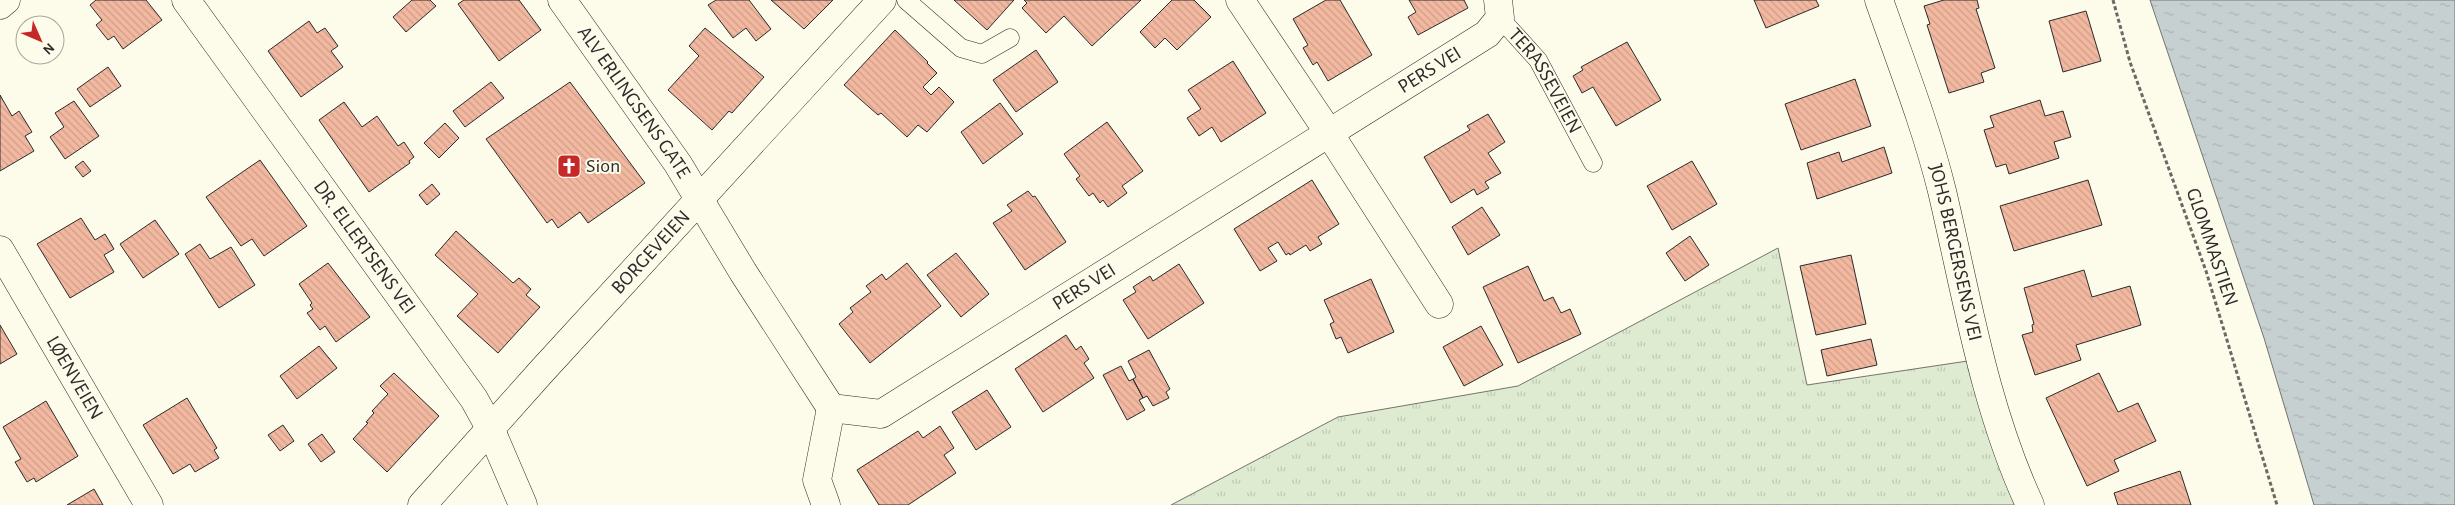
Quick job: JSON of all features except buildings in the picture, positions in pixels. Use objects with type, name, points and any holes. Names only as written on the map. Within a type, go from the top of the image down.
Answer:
[{"type":"street","points":[[0,4],[6,0]]},
{"type":"street","name":"DR. ELLERTSENS VEI","points":[[186,0],[474,399],[490,428],[523,505]]},
{"type":"street","name":"ALV ERLINGSENS GATE","points":[[562,0],[678,164],[743,272],[831,408]]},
{"type":"street","name":"BORGEVEIEN","points":[[422,505],[490,428],[882,0]]},
{"type":"street","points":[[1240,0],[1329,133],[1439,304]]},
{"type":"street","name":"JOHS BERGERSENS VEI","points":[[1879,0],[1916,105],[1941,190],[1971,328],[2013,468],[2030,505]]},
{"type":"street","name":"PERS VEI","points":[[831,408],[881,414],[1486,34],[1499,9]]},
{"type":"street","name":"LØENVEIEN","points":[[0,250],[149,505]]},
{"type":"street","points":[[826,505],[817,480],[831,408]]},
{"type":"lane","points":[[906,0],[961,48],[982,54],[1010,38]]},
{"type":"lane","name":"TERASSEVEIEN","points":[[1499,9],[1538,60],[1593,162]]},
{"type":"path","name":"GLOMMASTIEN","points":[[2113,0],[2130,62],[2206,271],[2278,505]]},
{"type":"green space","points":[[1778,248],[1807,385],[1981,359],[2030,505],[1171,505],[1338,417],[1518,386]]},
{"type":"water","points":[[2150,0],[2455,0],[2455,505],[2314,505],[2264,338]]},
{"type":"place","name":"Sion","points":[[569,166]]}]
